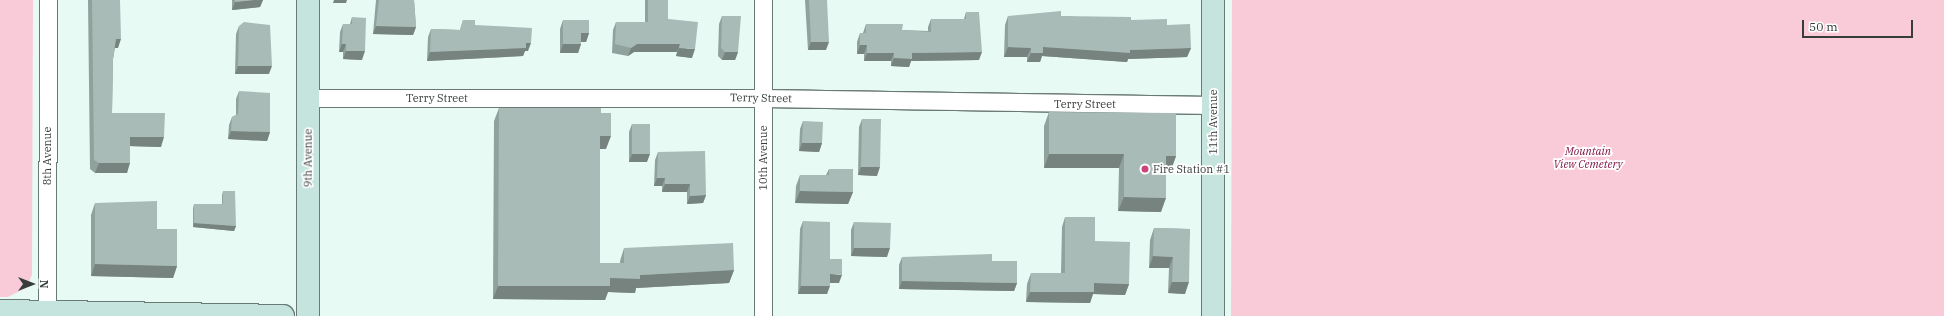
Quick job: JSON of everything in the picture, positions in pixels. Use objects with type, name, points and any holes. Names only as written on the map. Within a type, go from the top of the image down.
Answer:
[{"type":"street","name":"8th Avenue","points":[[47,311],[48,0]]},
{"type":"street","name":"9th Avenue","points":[[308,0],[308,316]]},
{"type":"street","name":"10th Avenue","points":[[763,0],[763,316]]},
{"type":"street","name":"11th Avenue","points":[[1213,0],[1213,316]]},
{"type":"street","name":"Terry Street","points":[[308,98],[763,98],[1213,105]]},
{"type":"street","points":[[0,311],[282,316]]},
{"type":"green space","points":[[0,0],[33,0],[32,275],[26,288],[8,297],[0,297]]},
{"type":"green space","name":"Mountain View Cemetery","points":[[1232,0],[1944,0],[1944,316],[1231,316]]},
{"type":"building","points":[[92,0],[120,0],[121,39],[116,39],[113,59],[112,113],[165,113],[164,137],[130,137],[130,163],[99,163],[94,160]]},
{"type":"building","points":[[235,0],[254,0],[235,2]]},
{"type":"building","points":[[379,0],[414,0],[416,27],[376,26]]},
{"type":"building","points":[[648,0],[668,0],[668,19],[698,22],[695,49],[679,48],[680,44],[637,44],[631,48],[615,44],[616,22],[648,22]]},
{"type":"building","points":[[809,0],[827,0],[829,42],[811,42]]},
{"type":"building","points":[[1061,11],[1061,16],[1131,17],[1131,20],[1167,19],[1167,25],[1190,24],[1191,48],[1130,50],[1130,53],[1043,47],[1043,53],[1031,53],[1031,48],[1008,47],[1008,16]]},
{"type":"building","points":[[966,12],[979,12],[982,52],[912,53],[912,59],[894,58],[894,53],[867,53],[867,45],[860,45],[860,33],[866,33],[866,24],[903,24],[902,30],[931,32],[931,19],[966,19]]},
{"type":"building","points":[[722,16],[741,16],[738,52],[725,52],[721,48]]},
{"type":"building","points":[[352,17],[366,18],[365,51],[346,51],[346,44],[342,44],[343,24],[352,24]]},
{"type":"building","points":[[463,20],[475,20],[475,25],[532,28],[531,43],[526,43],[526,48],[430,52],[431,29],[460,30]]},
{"type":"building","points":[[563,20],[589,20],[589,33],[581,33],[581,44],[563,44]]},
{"type":"building","points":[[244,22],[270,25],[272,66],[238,66],[239,26]]},
{"type":"building","points":[[239,91],[270,93],[270,132],[231,131],[232,117],[238,114]]},
{"type":"building","points":[[499,108],[601,108],[601,113],[611,113],[611,136],[600,136],[600,263],[624,263],[624,248],[733,243],[734,270],[640,275],[640,279],[610,278],[610,286],[498,286]]},
{"type":"building","name":"Fire Station #1","points":[[1049,112],[1176,113],[1176,156],[1166,156],[1166,198],[1124,197],[1124,154],[1049,154]]},
{"type":"building","points":[[862,119],[881,119],[880,167],[861,167]]},
{"type":"building","points":[[803,121],[823,122],[822,143],[802,143]]},
{"type":"building","points":[[632,124],[650,124],[650,154],[632,154]]},
{"type":"building","points":[[705,151],[706,195],[690,196],[690,184],[665,184],[665,178],[657,178],[658,152]]},
{"type":"building","points":[[829,169],[853,169],[853,192],[800,191],[800,175],[829,175]]},
{"type":"building","points":[[223,191],[235,191],[236,226],[194,223],[194,204],[223,204]]},
{"type":"building","points":[[157,201],[157,229],[177,229],[177,266],[95,264],[95,203]]},
{"type":"building","points":[[1065,217],[1095,217],[1095,241],[1130,242],[1129,284],[1094,283],[1094,292],[1030,292],[1031,273],[1065,273]]},
{"type":"building","points":[[803,221],[830,222],[830,259],[842,259],[842,275],[830,274],[830,286],[801,286]]},
{"type":"building","points":[[854,222],[891,223],[890,248],[854,248]]},
{"type":"building","points":[[1154,228],[1190,229],[1189,282],[1172,282],[1173,257],[1153,256]]},
{"type":"building","points":[[992,254],[992,261],[1017,261],[1017,283],[902,281],[902,257]]},
{"type":"place","name":"Fire Station #1","points":[[1145,169]]}]
